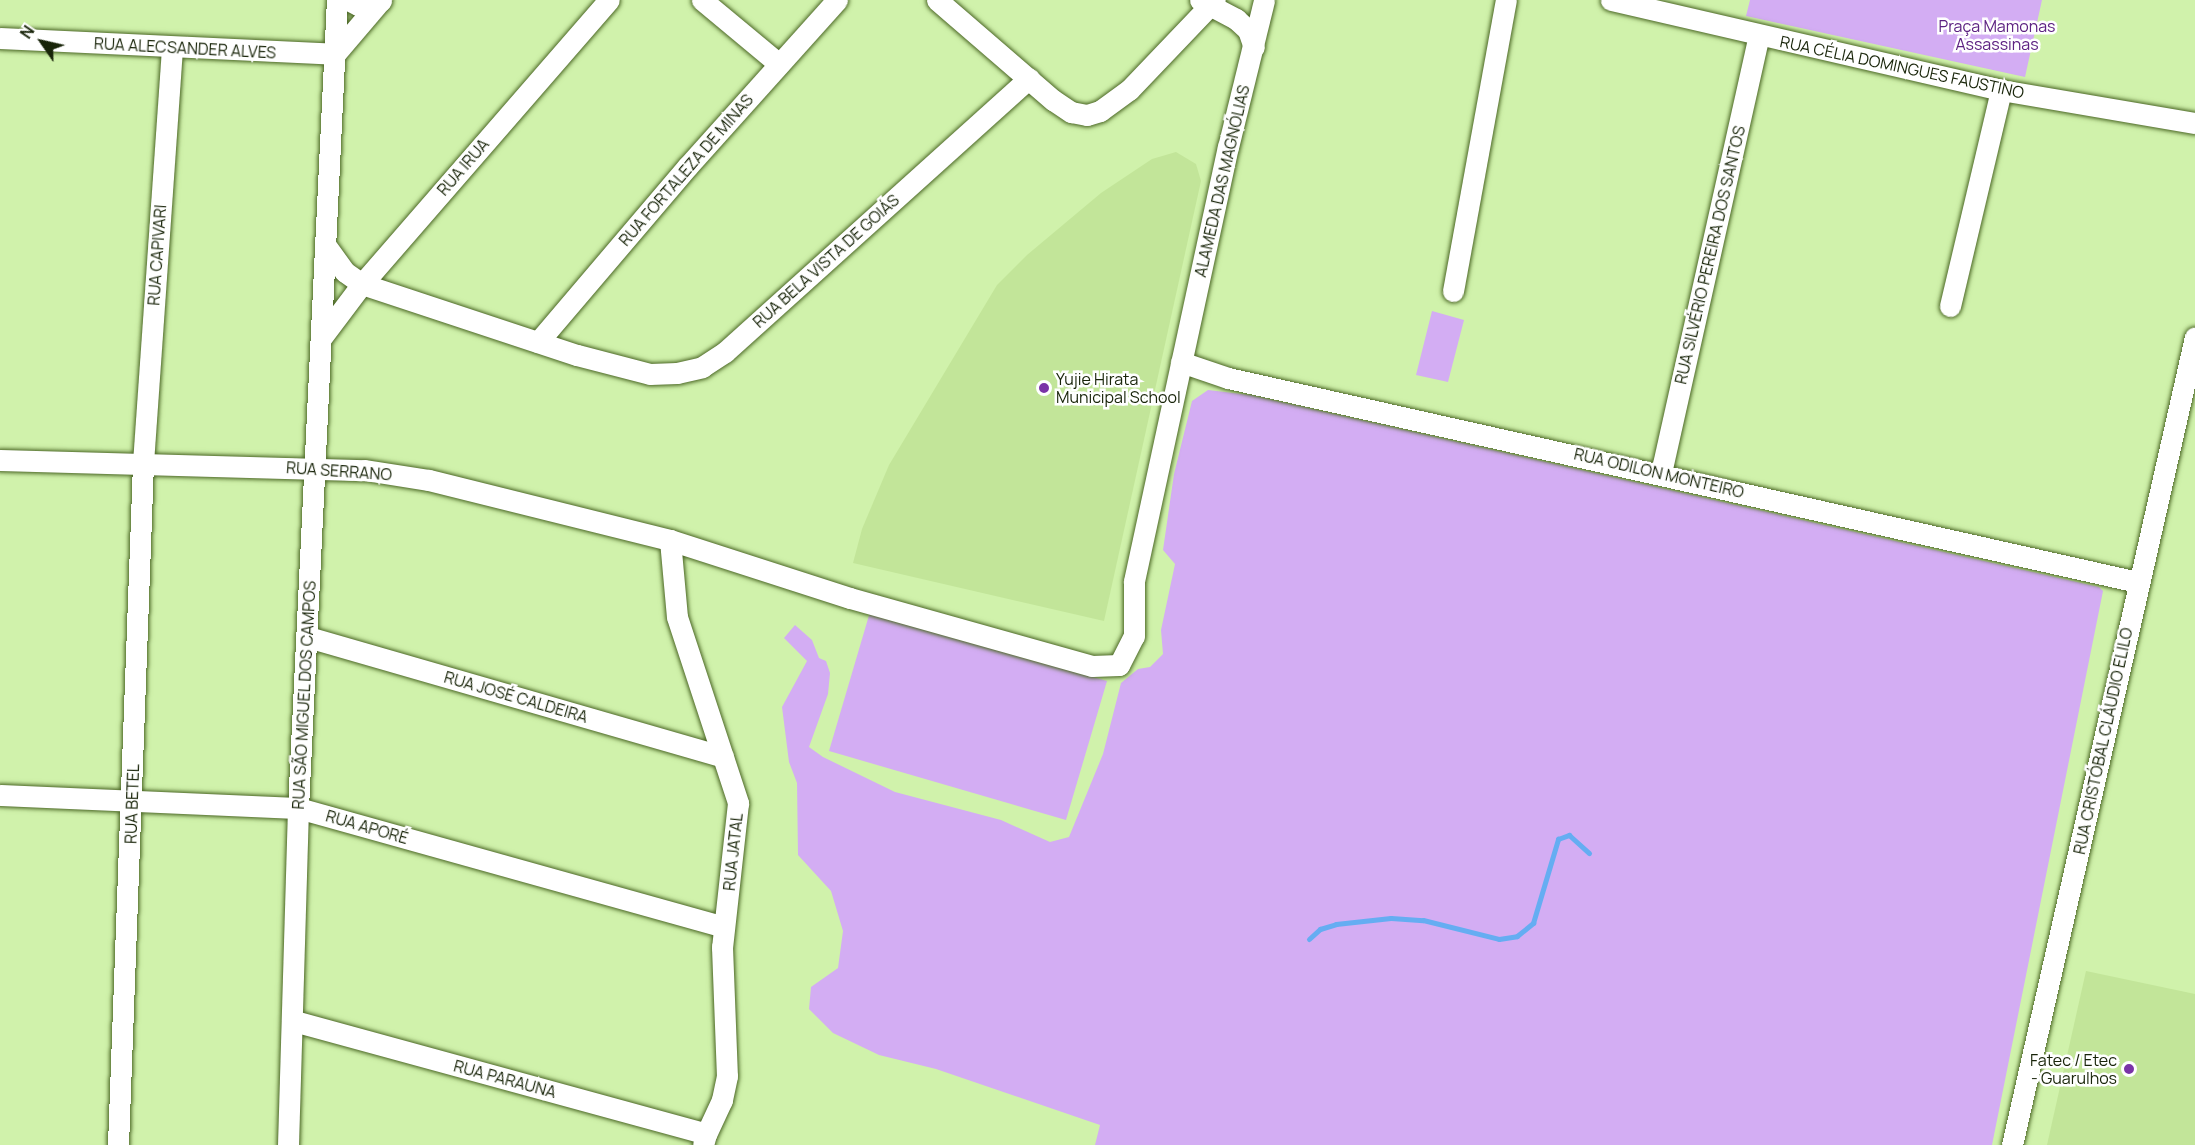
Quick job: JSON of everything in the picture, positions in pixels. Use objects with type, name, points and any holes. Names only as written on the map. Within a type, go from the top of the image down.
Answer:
[{"type":"street","name":"RUA SÃO MIGUEL DOS CAMPOS","points":[[288,1145],[294,1021],[298,808],[337,0]]},
{"type":"street","points":[[348,0],[358,5],[381,0]]},
{"type":"street","points":[[335,54],[381,0]]},
{"type":"street","name":"RUA IRUA","points":[[322,338],[362,284],[609,0]]},
{"type":"street","points":[[702,0],[778,64]]},
{"type":"street","name":"RUA FORTALEZA DE MINAS","points":[[538,342],[778,64],[837,0]]},
{"type":"street","points":[[937,0],[1071,112],[1087,115],[1100,111],[1129,90],[1208,2],[1236,19],[1248,30],[1254,47]]},
{"type":"street","name":"ALAMEDA DAS MAGNÓLIAS","points":[[670,540],[850,598],[1081,663],[1119,665],[1134,636],[1134,581],[1181,362],[1264,0]]},
{"type":"street","points":[[1454,291],[1506,0]]},
{"type":"street","name":"RUA CÉLIA DOMINGUES FAUSTINO","points":[[1618,1],[1759,36],[2001,90],[2195,123]]},
{"type":"street","name":"RUA SILVÉRIO PEREIRA DOS SANTOS","points":[[1661,473],[1759,36]]},
{"type":"street","name":"RUA ALECSANDER ALVES","points":[[0,38],[335,54]]},
{"type":"street","name":"RUA CAPIVARI","points":[[143,463],[172,48]]},
{"type":"street","name":"RUA BELA VISTA DE GOIÁS","points":[[362,284],[538,342],[650,374],[702,366],[725,352],[1029,78]]},
{"type":"street","points":[[1950,306],[2001,90]]},
{"type":"street","points":[[326,246],[345,273],[362,284]]},
{"type":"street","name":"RUA CRISTÓBAL CLÁUDIO ELILO","points":[[2012,1145],[2195,337]]},
{"type":"street","name":"RUA ODILON MONTEIRO","points":[[1181,362],[1228,378],[1661,473],[2138,582]]},
{"type":"street","name":"RUA SERRANO","points":[[0,460],[364,470],[429,480],[670,540]]},
{"type":"street","name":"RUA BETEL","points":[[118,1145],[133,801],[143,463]]},
{"type":"street","name":"RUA JATAL","points":[[670,540],[677,617],[723,757],[739,818],[723,927],[727,1076],[722,1100],[705,1140]]},
{"type":"street","name":"RUA JOSÉ CALDEIRA","points":[[308,637],[723,757]]},
{"type":"street","name":"RUA APORÉ","points":[[0,795],[298,808],[723,927]]},
{"type":"street","name":"RUA PARAUNA","points":[[294,1021],[705,1140]]},
{"type":"shaded area","name":"Yujie Hirata Municipal School","points":[[1176,152],[1196,164],[1201,181],[1104,621],[853,563],[862,529],[889,465],[997,285],[1027,255],[1101,193],[1152,159]]},
{"type":"shaded area","name":"Fatec / Etec - Guarulhos","points":[[2086,971],[2195,994],[2195,1145],[2047,1145]]},
{"type":"green space","name":"Praça Mamonas Assassinas","points":[[1750,0],[2042,0],[2025,77],[1746,16]]},
{"type":"green space","points":[[1432,311],[1464,320],[1448,382],[1416,375]]},
{"type":"green space","points":[[1208,390],[1250,395],[2099,587],[2103,591],[1992,1145],[1095,1145],[1100,1125],[936,1069],[879,1055],[833,1033],[809,1009],[811,987],[838,968],[843,931],[831,891],[798,855],[797,783],[789,762],[782,707],[807,661],[784,638],[795,625],[812,640],[819,658],[826,661],[830,673],[828,694],[809,747],[823,757],[895,792],[1001,820],[1050,842],[1069,837],[1103,754],[1121,683],[1138,669],[1150,667],[1163,654],[1161,630],[1175,564],[1163,550],[1174,474],[1192,401]]},
{"type":"green space","points":[[870,612],[1107,681],[1066,820],[829,751]]},
{"type":"waterway","points":[[1309,939],[1320,929],[1336,924],[1391,918],[1423,920],[1499,939],[1517,936],[1533,923],[1558,839],[1569,835],[1589,853]]},
{"type":"place","name":"Yujie Hirata Municipal School","points":[[1044,388]]},
{"type":"place","name":"Fatec / Etec - Guarulhos","points":[[2129,1069]]}]
